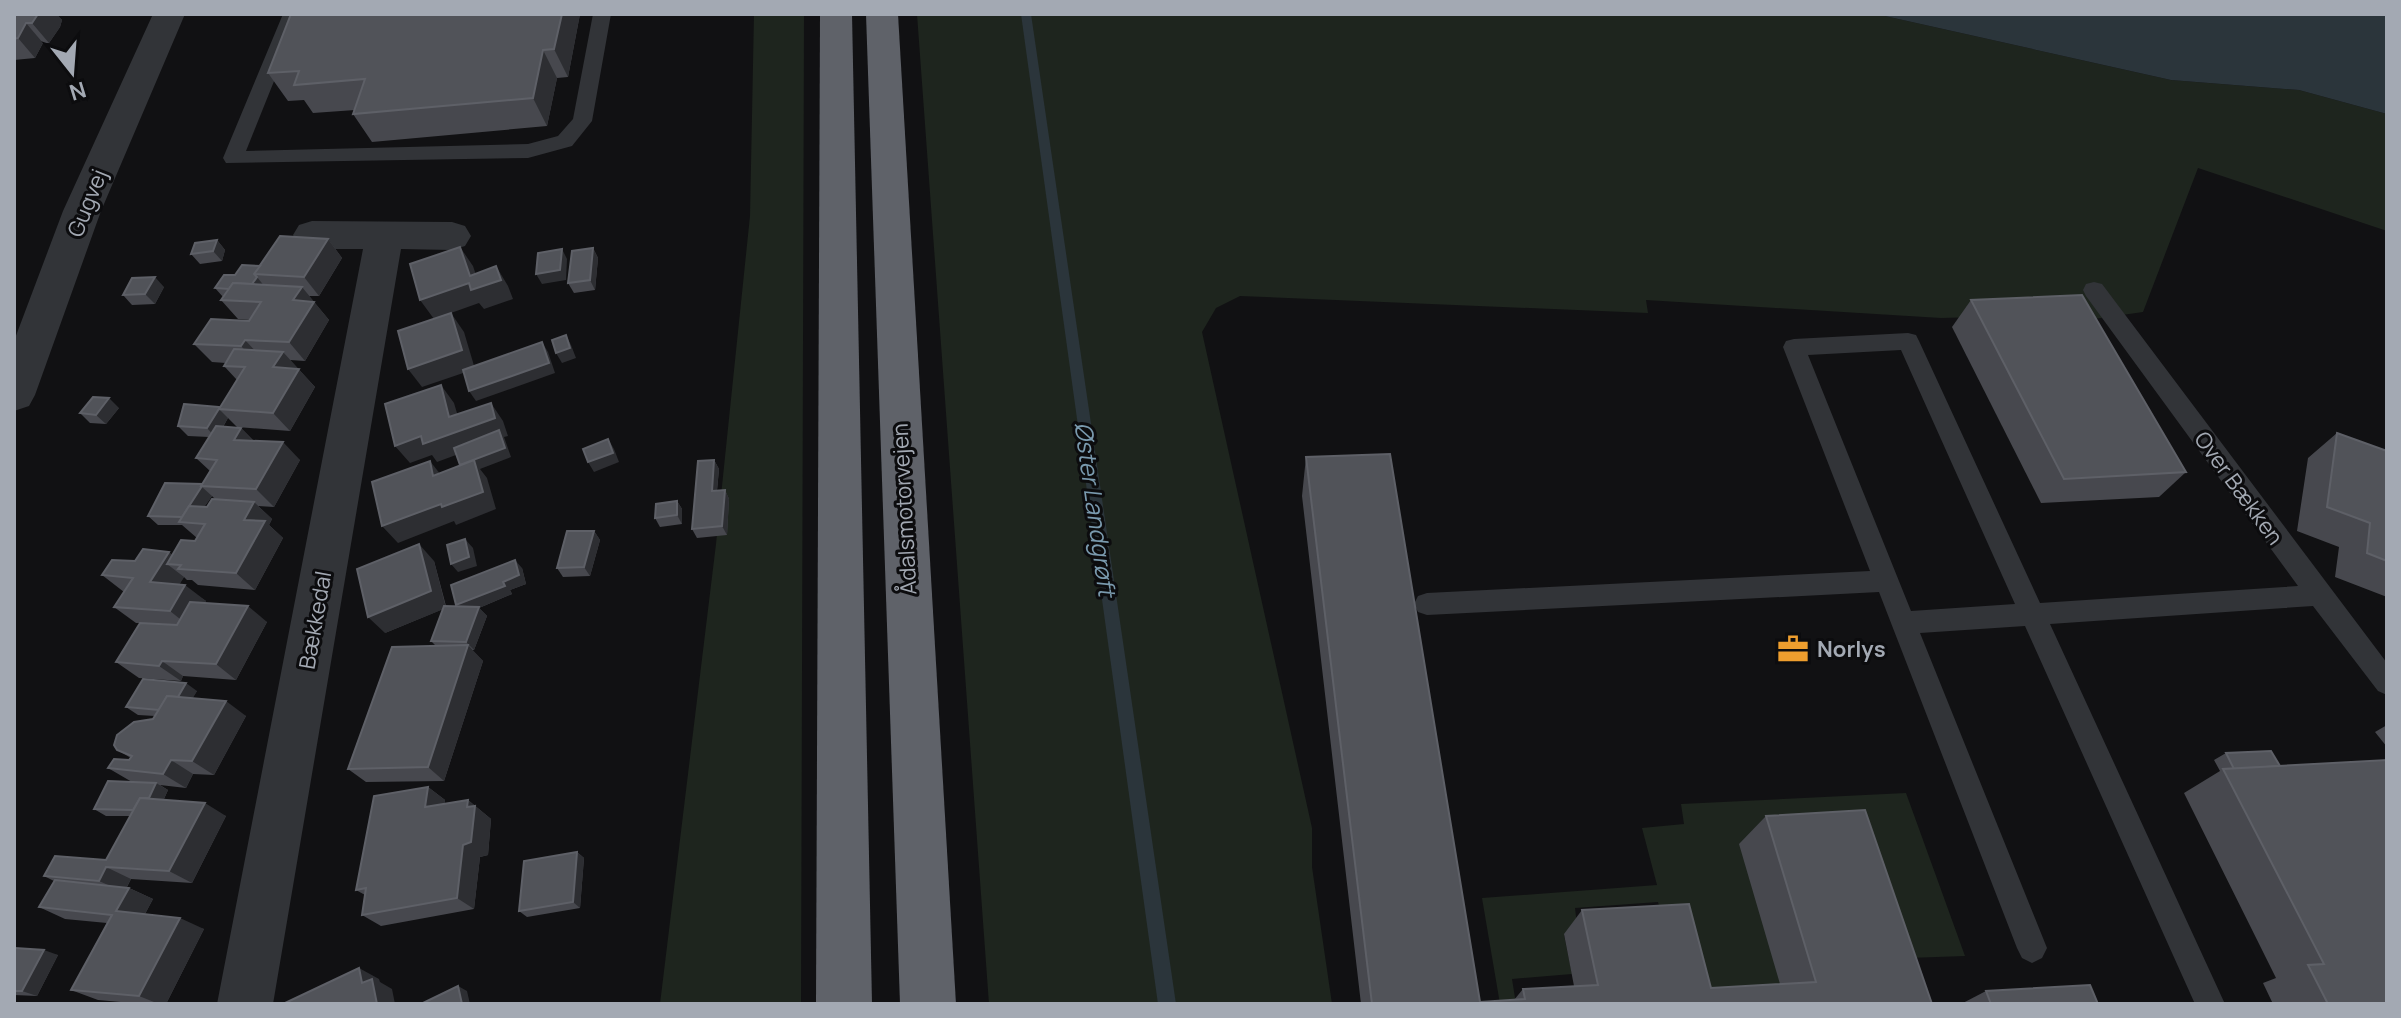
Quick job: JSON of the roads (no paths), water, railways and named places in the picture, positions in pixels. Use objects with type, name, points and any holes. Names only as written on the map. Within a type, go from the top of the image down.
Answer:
[{"type":"highway","points":[[836,14],[844,1004]]},
{"type":"highway","name":"Ådalsmotorvejen","points":[[882,14],[928,1004]]},
{"type":"street","name":"Gugvej","points":[[14,395],[82,211],[169,14]]},
{"type":"street","points":[[312,235],[452,236]]},
{"type":"street","name":"Bækkedal","points":[[245,1004],[384,236]]},
{"type":"lane","points":[[292,14],[233,158],[528,151],[565,141],[582,121],[602,14]]},
{"type":"lane","name":"Over Bækken","points":[[2094,290],[2278,541],[2387,683]]},
{"type":"lane","points":[[2032,948],[1794,347],[1908,341],[2210,1004]]},
{"type":"lane","points":[[1427,604],[1887,581]]},
{"type":"lane","points":[[1904,623],[2322,595]]},
{"type":"waterway","name":"Øster Landgrøft","points":[[1026,14],[1167,1004]]},
{"type":"place","name":"Norlys","points":[[1793,649]]}]
